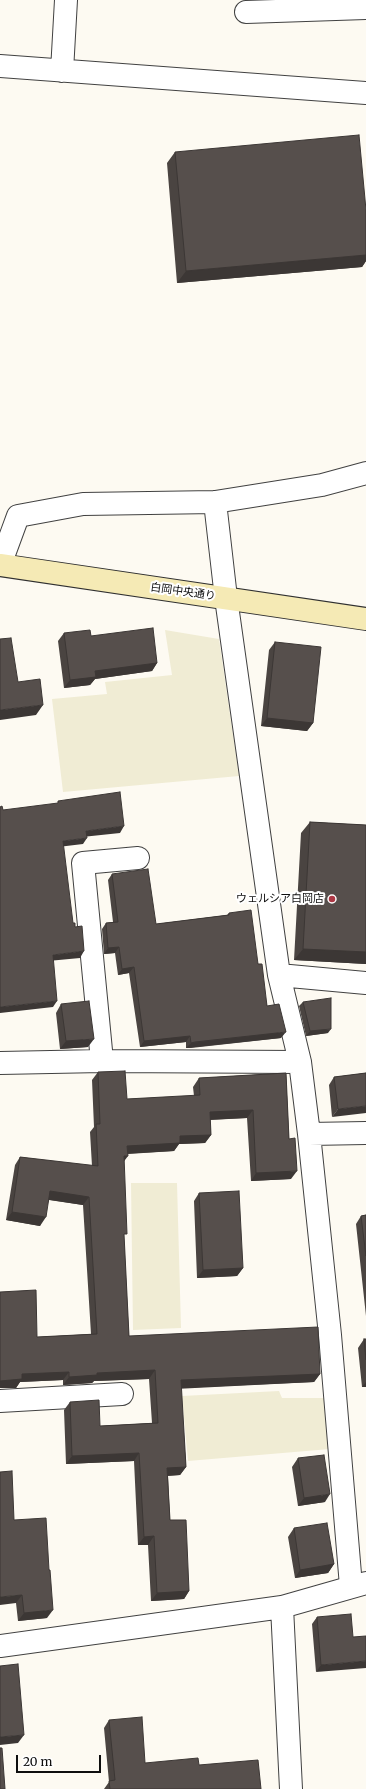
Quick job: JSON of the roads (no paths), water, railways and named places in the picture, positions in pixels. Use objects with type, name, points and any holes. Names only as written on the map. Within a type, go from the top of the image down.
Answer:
[{"type":"street","points":[[62,71],[66,0]]},
{"type":"street","points":[[246,12],[366,8]]},
{"type":"street","points":[[0,66],[366,93]]},
{"type":"street","points":[[0,565],[9,516],[83,504],[215,502],[322,485],[366,473]]},
{"type":"street","points":[[0,1646],[282,1607],[358,1585],[300,1062],[279,975],[226,598],[215,502]]},
{"type":"street","name":"白岡中央通り","points":[[0,565],[366,619]]},
{"type":"street","points":[[102,1060],[83,863],[138,858]]},
{"type":"street","points":[[279,975],[366,983]]},
{"type":"street","points":[[0,1063],[102,1060],[300,1062]]},
{"type":"street","points":[[309,1134],[366,1133]]},
{"type":"street","points":[[0,1401],[122,1394]]},
{"type":"street","points":[[282,1607],[291,1789]]},
{"type":"place","name":"ウェルシア白岡店","points":[[332,899]]}]
